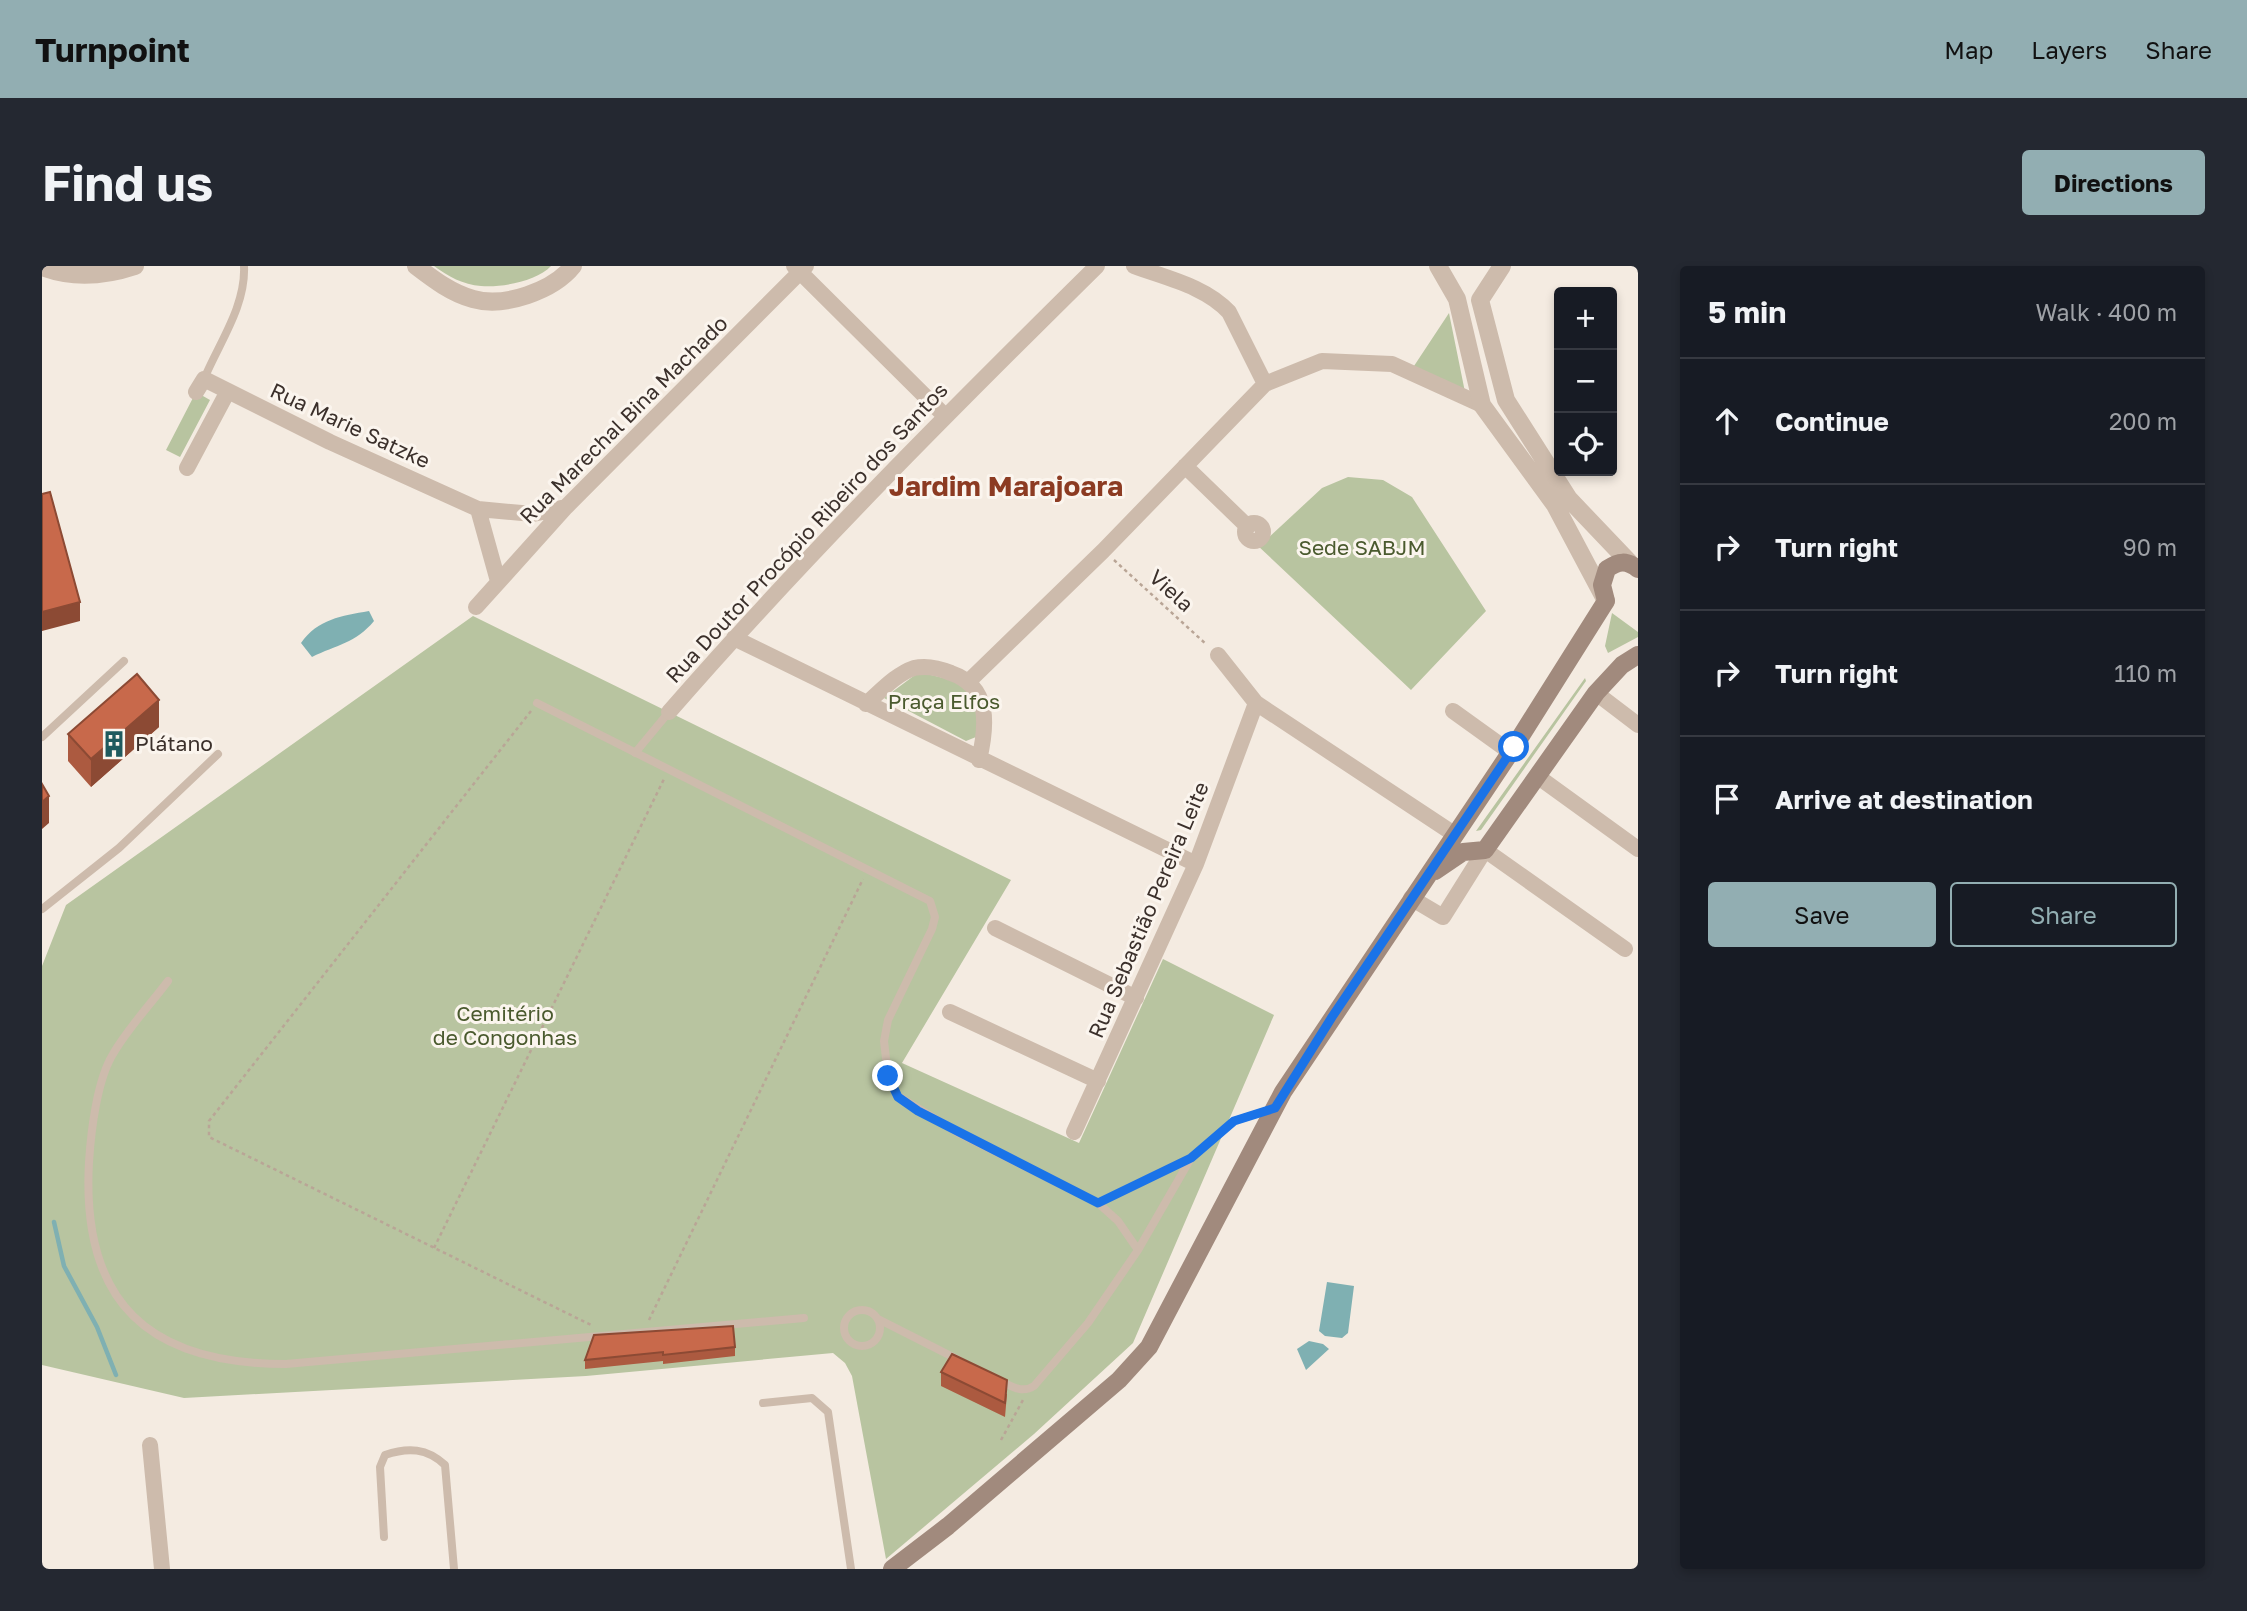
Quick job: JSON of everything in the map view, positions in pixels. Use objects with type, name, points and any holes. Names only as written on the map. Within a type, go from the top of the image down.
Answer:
[{"type":"main road","points":[[892,1569],[948,1526],[1119,1380],[1149,1347],[1275,1108],[1411,898],[1510,752],[1606,601],[1602,585],[1607,569],[1617,562],[1633,565]]},
{"type":"main road","points":[[1426,877],[1463,852],[1485,850],[1597,693],[1622,665],[1638,655]]},
{"type":"main road","points":[[1470,812],[1472,831],[1485,850]]},
{"type":"street","points":[[42,267],[56,272],[110,275],[135,266]]},
{"type":"street","points":[[416,266],[458,295],[477,300],[500,300],[527,295],[556,282],[573,266]]},
{"type":"street","name":"Rua Doutor Procópio Ribeiro dos Santos","points":[[669,712],[734,638],[945,416],[1097,266]]},
{"type":"street","points":[[1134,266],[1188,286],[1222,304],[1229,312],[1265,384]]},
{"type":"street","points":[[1438,266],[1457,299],[1482,405],[1555,505],[1606,601]]},
{"type":"street","points":[[1503,266],[1480,300],[1506,400],[1569,499],[1633,565]]},
{"type":"street","points":[[800,268],[945,416]]},
{"type":"street","name":"Rua Marechal Bina Machado","points":[[476,607],[566,507],[800,268]]},
{"type":"street","points":[[969,681],[1104,551],[1265,384],[1322,361],[1392,364],[1482,405],[1506,400]]},
{"type":"street","name":"Rua Marie Satzke","points":[[200,385],[228,391],[478,509],[533,514],[566,507]]},
{"type":"street","points":[[187,468],[228,391]]},
{"type":"street","points":[[1185,466],[1248,527],[1246,535],[1250,539],[1264,538]]},
{"type":"street","points":[[478,509],[498,581]]},
{"type":"street","points":[[734,638],[1196,864]]},
{"type":"street","points":[[1218,655],[1256,703],[1454,834]]},
{"type":"street","points":[[866,704],[911,669],[937,668],[969,681],[983,704],[986,721],[979,760]]},
{"type":"street","points":[[1597,693],[1638,725]]},
{"type":"street","name":"Rua Sebastião Pereira Leite","points":[[1074,1132],[1196,864],[1256,703]]},
{"type":"street","points":[[1453,711],[1510,752]]},
{"type":"street","points":[[1537,776],[1638,849]]},
{"type":"street","points":[[1411,898],[1443,917],[1485,850],[1625,948]]},
{"type":"street","points":[[995,928],[1136,998]]},
{"type":"street","points":[[950,1012],[1098,1081]]},
{"type":"street","points":[[150,1445],[162,1569]]},
{"type":"lane","points":[[200,385],[241,298],[245,283],[244,266]]},
{"type":"lane","points":[[42,737],[124,661]]},
{"type":"lane","points":[[537,703],[922,894],[934,908],[932,929],[888,1020],[884,1041],[888,1076],[898,1097],[960,1134],[1098,1203],[1118,1221],[1138,1250]]},
{"type":"lane","points":[[635,752],[669,712]]},
{"type":"lane","points":[[42,909],[119,848],[218,754]]},
{"type":"lane","points":[[168,981],[112,1055],[96,1107],[88,1189],[105,1276],[122,1306],[151,1333],[191,1353],[241,1364],[286,1364],[804,1318]]},
{"type":"lane","points":[[1098,1203],[1191,1158],[1234,1121],[1275,1108]]},
{"type":"lane","points":[[994,1378],[1017,1389],[1028,1390],[1054,1367],[1088,1324],[1138,1250],[1191,1158]]},
{"type":"lane","points":[[878,1319],[880,1331],[874,1341],[863,1345],[848,1338],[845,1322],[852,1313],[869,1311],[878,1319],[970,1366]]},
{"type":"lane","points":[[763,1404],[811,1398],[828,1412],[851,1569]]},
{"type":"lane","points":[[384,1537],[380,1467],[385,1455],[403,1448],[432,1453],[445,1465],[454,1569]]},
{"type":"path","name":"Viela","points":[[1104,551],[1218,655]]},
{"type":"path","points":[[537,703],[209,1121],[208,1137],[610,1334]]},
{"type":"path","points":[[434,1248],[669,769]]},
{"type":"path","points":[[644,1331],[867,869]]},
{"type":"path","points":[[1001,1440],[1028,1390]]},
{"type":"green space","points":[[434,266],[551,266],[528,279],[508,285],[489,286],[462,282]]},
{"type":"green space","points":[[1449,313],[1465,392],[1412,369]]},
{"type":"green space","points":[[196,392],[210,400],[180,457],[166,450]]},
{"type":"green space","name":"Sede SABJM","points":[[1348,477],[1383,480],[1412,497],[1486,611],[1411,690],[1257,545],[1266,540],[1322,488]]},
{"type":"green space","points":[[1612,613],[1638,632],[1638,637],[1608,653],[1605,646]]},
{"type":"green space","name":"Cemitério de Congonhas","points":[[473,616],[1011,880],[902,1063],[1079,1143],[1163,959],[1274,1015],[1133,1343],[1034,1434],[886,1559],[852,1376],[845,1363],[833,1353],[586,1376],[184,1398],[42,1365],[42,966],[66,905]]},
{"type":"green space","name":"Praça Elfos","points":[[919,672],[960,682],[980,708],[976,737],[966,741],[884,698]]},
{"type":"green space","points":[[1585,678],[1586,681],[1481,830],[1476,831]]},
{"type":"water","points":[[369,611],[374,621],[345,643],[312,657],[301,643],[323,624],[340,617]]},
{"type":"water","points":[[1327,1282],[1354,1286],[1348,1333],[1342,1338],[1325,1336],[1319,1331]]},
{"type":"water","points":[[1309,1341],[1323,1344],[1329,1349],[1306,1370],[1297,1349]]},
{"type":"building","points":[[50,492],[80,602],[42,612],[42,494]]},
{"type":"building","points":[[137,674],[159,700],[91,759],[68,734]]},
{"type":"building","points":[[42,784],[49,796],[42,802]]},
{"type":"building","points":[[733,1326],[735,1347],[585,1360],[594,1335]]},
{"type":"building","points":[[952,1354],[1007,1380],[1005,1403],[941,1372]]},
{"type":"waterway","points":[[54,1222],[64,1266],[97,1327],[116,1375]]},
{"type":"place","name":"Plátano","points":[[114,744]]},
{"type":"district","name":"Jardim Marajoara","points":[[1006,486]]},
{"type":"route","points":[[888,1076],[898,1097],[918,1111],[1098,1203],[1191,1158],[1234,1121],[1275,1108],[1332,1017],[1514,747]]}]
